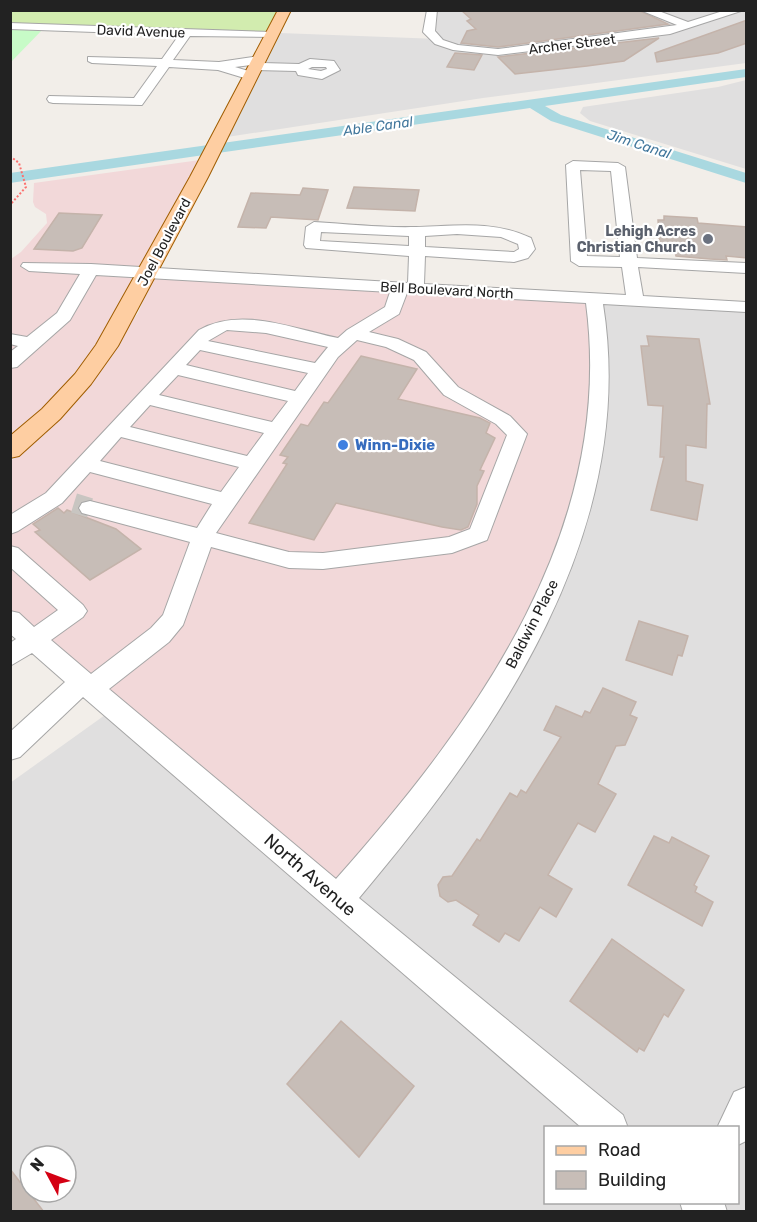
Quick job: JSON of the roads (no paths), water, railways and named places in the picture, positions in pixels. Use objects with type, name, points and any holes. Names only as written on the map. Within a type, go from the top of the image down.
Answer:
[{"type":"main road","name":"Joel Boulevard","points":[[10,450],[51,414],[82,379],[112,339],[285,10]]},
{"type":"street","name":"Archer Street","points":[[432,10],[428,28],[432,37],[457,48],[484,52],[513,51],[658,33],[739,10]]},
{"type":"street","points":[[645,10],[688,26]]},
{"type":"street","name":"David Avenue","points":[[10,26],[272,35]]},
{"type":"street","points":[[53,99],[138,102],[187,32]]},
{"type":"street","points":[[92,58],[255,68],[301,68]]},
{"type":"street","points":[[219,66],[255,68]]},
{"type":"street","points":[[635,301],[629,262],[618,167],[573,165],[579,261],[629,262],[747,268]]},
{"type":"street","points":[[314,227],[417,232],[434,229],[502,233],[525,241],[526,249],[522,255],[514,256],[417,251],[312,245],[314,227]]},
{"type":"street","points":[[10,749],[86,686],[160,635],[174,619],[203,537],[252,464],[320,370],[347,339],[393,310],[408,287],[417,251],[417,232]]},
{"type":"street","name":"Bell Boulevard North","points":[[29,266],[747,307]]},
{"type":"street","points":[[13,358],[64,316],[91,269]]},
{"type":"street","name":"Baldwin Place","points":[[338,900],[380,853],[429,789],[487,705],[529,634],[560,568],[580,510],[593,459],[599,417],[601,376],[594,298]]},
{"type":"street","points":[[10,526],[73,503],[289,560],[323,561],[452,545],[479,534],[517,434],[504,420],[451,391],[420,356],[392,343],[237,324],[215,328],[205,334],[146,398],[86,464],[73,503]]},
{"type":"street","points":[[10,339],[31,343]]},
{"type":"street","points":[[196,344],[320,370]]},
{"type":"street","points":[[174,368],[300,398]]},
{"type":"street","points":[[146,398],[276,430]]},
{"type":"street","points":[[117,430],[252,464]]},
{"type":"street","points":[[86,464],[226,501]]},
{"type":"street","points":[[10,554],[75,611],[22,648]]},
{"type":"street","name":"North Avenue","points":[[10,620],[22,648],[86,686],[608,1126]]},
{"type":"street","points":[[736,1126],[747,1104]]},
{"type":"waterway","name":"Able Canal","points":[[10,178],[746,73]]},
{"type":"waterway","name":"Jim Canal","points":[[533,104],[556,118],[746,178]]},
{"type":"tunnel","points":[[74,503],[90,508]]},
{"type":"place","name":"Lehigh Acres Christian Church","points":[[708,239]]},
{"type":"place","name":"Winn-Dixie","points":[[343,445]]}]
